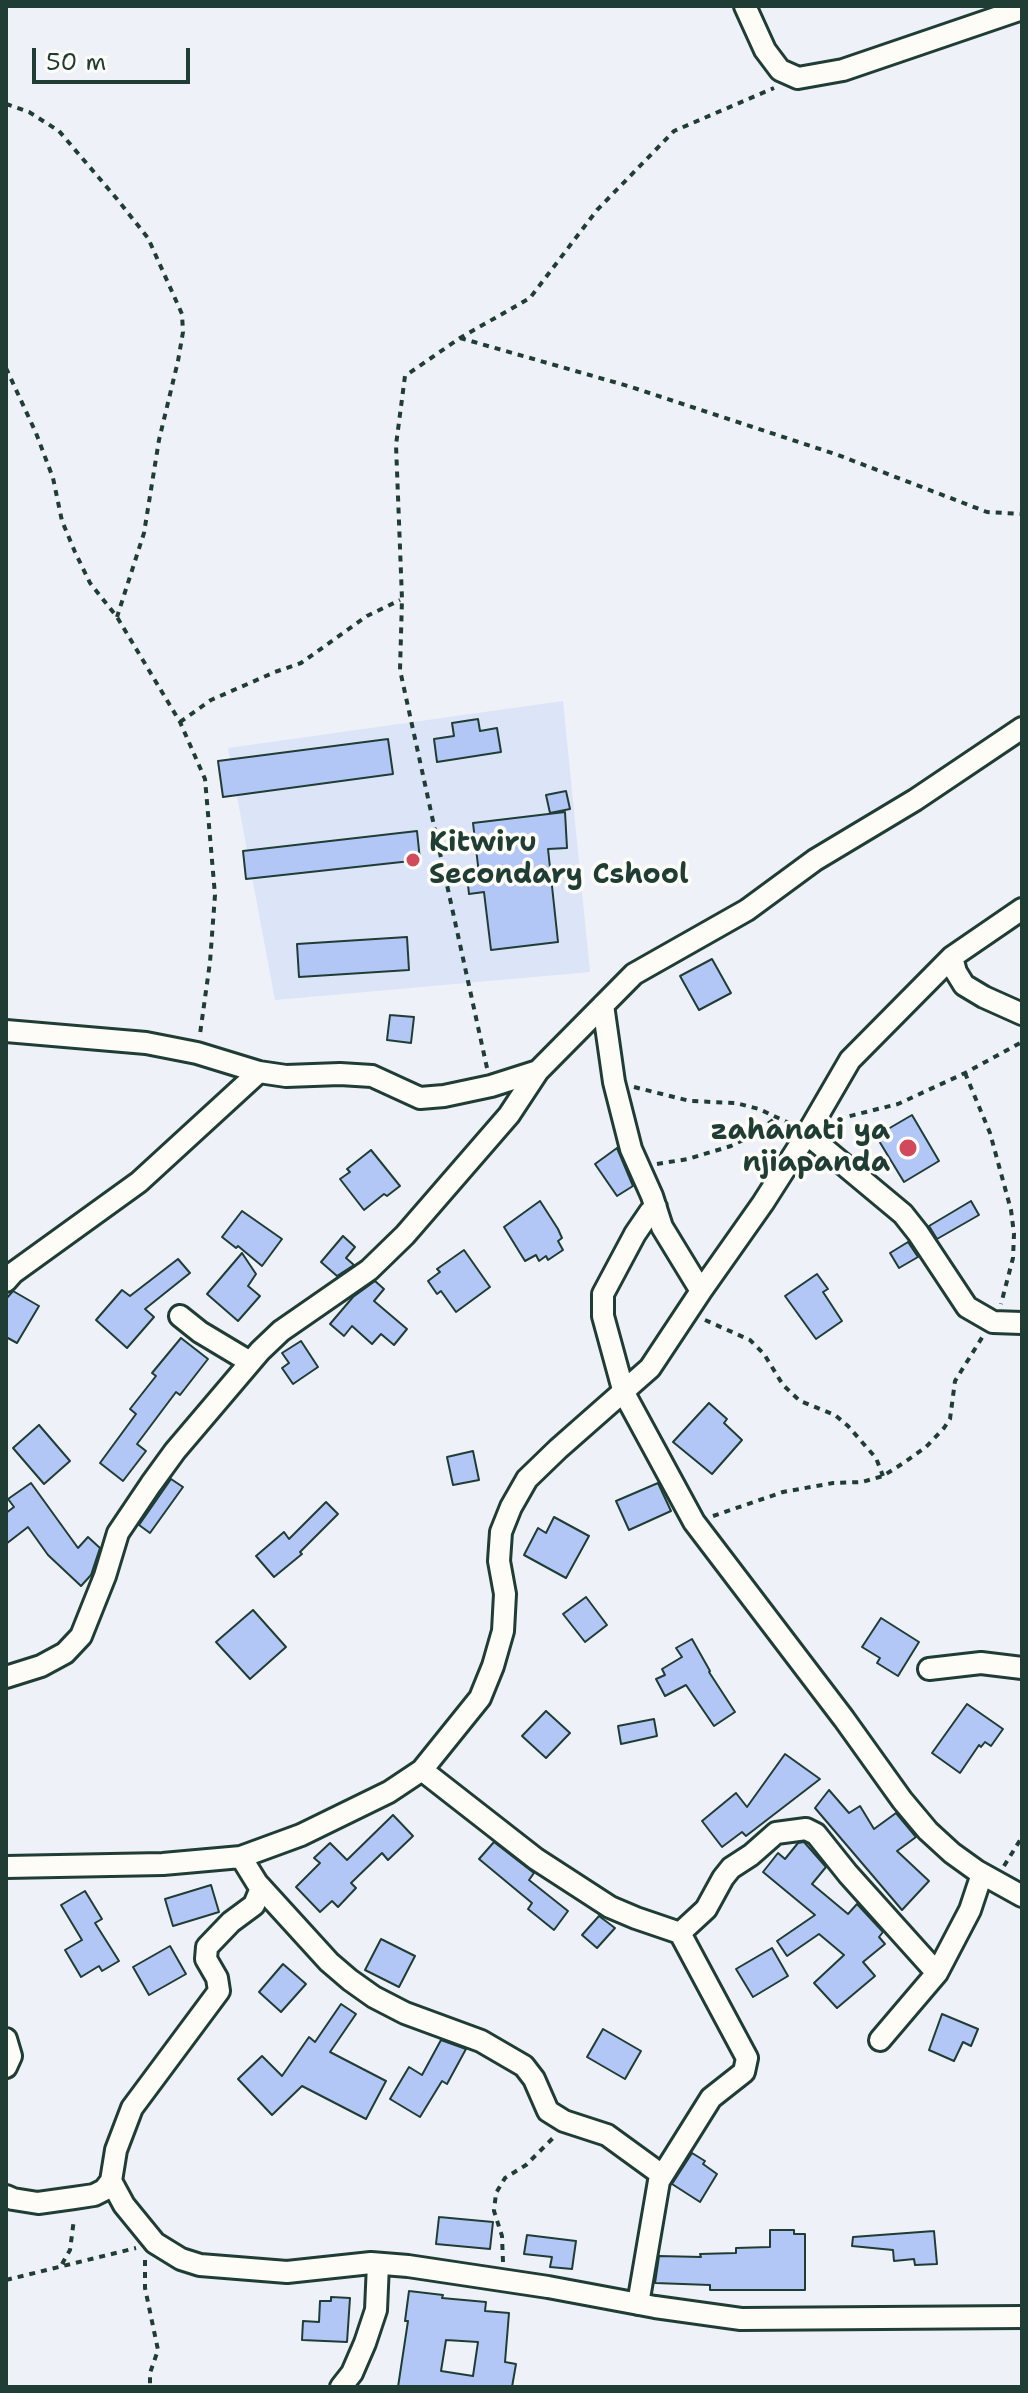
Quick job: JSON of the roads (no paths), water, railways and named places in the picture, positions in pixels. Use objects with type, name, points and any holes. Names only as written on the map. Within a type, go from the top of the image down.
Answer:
[{"type":"street","points":[[745,6],[765,50],[780,70],[798,78],[843,70],[1022,9]]},
{"type":"street","points":[[6,1677],[41,1666],[65,1653],[81,1636],[118,1533],[175,1451],[250,1362],[281,1331],[369,1270],[405,1235],[509,1115],[538,1071],[634,974],[747,910],[815,860],[915,800],[1022,728]]},
{"type":"street","points":[[6,1867],[163,1864],[241,1857],[301,1835],[389,1792],[422,1770],[480,1698],[493,1666],[503,1631],[505,1594],[499,1561],[501,1532],[527,1479],[650,1368],[763,1203],[850,1060],[952,957],[1022,909]]},
{"type":"street","points":[[952,957],[964,985],[1022,1014]]},
{"type":"street","points":[[603,1005],[614,1082],[631,1149],[667,1238],[701,1291]]},
{"type":"street","points":[[6,1031],[146,1043],[286,1076],[372,1076],[420,1098],[491,1086],[538,1071]]},
{"type":"street","points":[[6,1281],[139,1182],[259,1072]]},
{"type":"street","points":[[809,1130],[903,1214],[967,1307],[993,1322],[1022,1323]]},
{"type":"street","points":[[656,1207],[635,1234],[603,1294],[603,1316],[624,1393],[694,1522],[902,1800],[952,1853],[1022,1896]]},
{"type":"street","points":[[180,1316],[250,1362]]},
{"type":"street","points":[[929,1669],[981,1663],[1022,1668]]},
{"type":"street","points":[[422,1770],[536,1859],[610,1907],[680,1933],[747,2058],[744,2072],[711,2098],[662,2175],[656,2192],[638,2304]]},
{"type":"street","points":[[680,1933],[706,1909],[731,1868],[776,1833],[806,1829],[816,1834],[937,1973]]},
{"type":"street","points":[[241,1857],[261,1888],[329,1962],[350,1980],[395,2008],[481,2041],[524,2066],[534,2079],[548,2111],[564,2121],[607,2135],[662,2175]]},
{"type":"street","points":[[880,2040],[937,1973],[988,1877]]},
{"type":"street","points":[[6,2196],[38,2203],[94,2195],[104,2190],[111,2181],[116,2150],[132,2108],[219,1991],[217,1978],[206,1959],[207,1947],[231,1922],[254,1905],[261,1888]]},
{"type":"street","points":[[6,2039],[11,2056],[6,2067]]},
{"type":"street","points":[[111,2181],[151,2244],[200,2265],[287,2272],[378,2264],[504,2280],[741,2319],[1022,2317]]},
{"type":"street","points":[[341,2387],[352,2373],[376,2310],[378,2264]]},
{"type":"place","name":"Kitwiru Secondary Cshool","points":[[413,860]]},
{"type":"place","name":"zahanati ya njiapanda","points":[[908,1148]]}]
